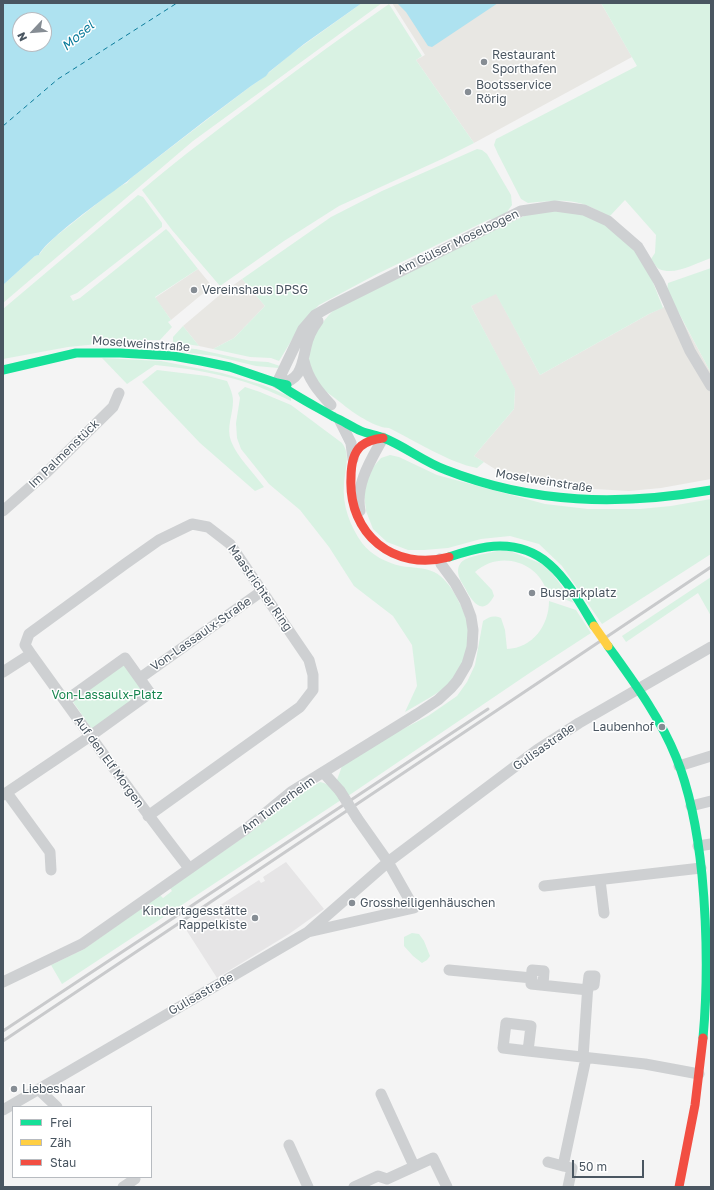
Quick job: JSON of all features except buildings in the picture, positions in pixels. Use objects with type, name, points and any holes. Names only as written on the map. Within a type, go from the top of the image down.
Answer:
[{"type":"street","name":"Am Gülser Moselbogen","points":[[277,383],[303,329],[315,315],[521,211],[555,206],[584,210],[608,221],[638,248],[659,282],[690,351],[711,386]]},
{"type":"street","name":"Am Gülser Moselbogen","points":[[277,383],[286,382],[293,378],[300,370],[304,361],[310,333],[319,319],[331,306]]},
{"type":"street","name":"Moselweinstraße","points":[[3,370],[76,353],[120,353],[173,356],[230,367],[277,383],[296,387],[338,411]]},
{"type":"street","name":"Am Gülser Moselbogen","points":[[304,361],[310,380],[320,393],[338,411],[351,443],[353,459]]},
{"type":"street","name":"Moselweinstraße","points":[[277,383],[291,394],[338,411],[364,423],[383,438],[445,469],[494,486],[579,500],[622,501],[671,498],[711,490]]},
{"type":"street","name":"Im Palmenstück","points":[[3,511],[46,473],[113,407],[119,393]]},
{"type":"street","points":[[383,438],[362,444],[353,459],[350,478],[350,496],[356,514],[364,529],[376,543],[398,556],[415,560],[440,559],[488,547],[511,546],[531,552],[545,560],[556,570],[638,689],[670,744],[679,766],[691,806],[701,868],[708,889],[709,945],[699,1074],[689,1145],[679,1187]]},
{"type":"street","points":[[364,529],[359,508],[361,485],[370,462],[383,438]]},
{"type":"street","name":"Maastrichter Ring","points":[[31,654],[25,645],[28,634],[159,540],[192,524],[208,527],[230,544],[309,660],[313,675],[313,690],[300,706],[148,816]]},
{"type":"street","name":"Am Turnerheim","points":[[3,982],[82,944],[246,829],[291,792],[424,710],[451,688],[462,674],[467,664],[472,647],[472,623],[462,596],[441,564],[440,559]]},
{"type":"street","name":"Von-Lassaulx-Straße","points":[[140,678],[262,591]]},
{"type":"street","name":"Gulisastraße","points":[[3,1110],[308,932],[388,862],[537,750],[579,723],[711,647]]},
{"type":"street","points":[[3,672],[31,654]]},
{"type":"street","name":"Auf den Elf Morgen","points":[[31,654],[89,737],[189,868]]},
{"type":"street","points":[[51,870],[50,852],[5,794],[89,737],[150,693],[125,658],[65,701]]},
{"type":"street","points":[[679,766],[711,756]]},
{"type":"street","points":[[308,932],[414,908],[388,862],[340,791],[323,772]]},
{"type":"street","points":[[691,806],[711,801]]},
{"type":"street","points":[[698,846],[711,844]]},
{"type":"street","points":[[544,886],[701,868]]},
{"type":"street","points":[[600,880],[604,913]]},
{"type":"street","points":[[449,970],[532,978],[532,970],[544,971],[543,985],[588,987],[585,1058],[563,1166]]},
{"type":"street","points":[[528,1051],[645,1064],[699,1074]]},
{"type":"street","points":[[38,1089],[56,1106]]},
{"type":"street","points":[[381,1102],[414,1166]]},
{"type":"street","points":[[289,1151],[308,1187]]},
{"type":"street","points":[[354,1187],[378,1176],[387,1179],[433,1158],[447,1187]]},
{"type":"street","points":[[548,1162],[572,1168],[568,1187]]},
{"type":"street","points":[[123,1187],[137,1181]]},
{"type":"shaded area","points":[[392,3],[601,3],[632,57],[474,143],[416,60],[425,55]]},
{"type":"shaded area","points":[[198,269],[212,286],[171,320],[155,298]]},
{"type":"shaded area","points":[[242,279],[265,306],[234,338],[213,349],[199,346],[183,326],[222,293]]},
{"type":"shaded area","points":[[496,293],[540,375],[649,314],[673,303],[711,373],[711,479],[661,488],[629,491],[576,488],[508,475],[474,456],[514,409],[515,390],[471,306]]},
{"type":"shaded area","name":"Kindertagesstätte Rappelkiste","points":[[286,862],[324,909],[289,934],[217,978],[185,928],[259,880],[261,883],[265,881],[263,877]]},
{"type":"green space","points":[[362,3],[382,3],[193,141],[3,303],[3,285],[35,256],[39,255],[55,237],[118,187],[127,183],[131,178],[260,80],[291,54]]},
{"type":"green space","points":[[601,3],[711,3],[711,258],[679,270],[665,271],[657,267],[651,259],[655,253],[656,235],[625,200],[609,217],[588,206],[570,201],[528,203],[521,199],[494,145],[496,139],[637,66]]},
{"type":"green space","points":[[389,4],[422,56],[416,60],[474,143],[339,206],[284,241],[220,286],[172,230],[142,190],[265,94]]},
{"type":"green space","points":[[477,149],[482,150],[487,154],[511,195],[512,205],[507,212],[495,220],[490,219],[377,274],[319,305],[304,320],[279,361],[271,358],[250,357],[213,349],[234,338],[265,306],[242,279],[331,217],[382,191]]},
{"type":"green space","points":[[138,195],[143,197],[162,223],[162,227],[77,293],[70,296],[73,301],[80,298],[166,229],[198,269],[155,297],[171,320],[168,322],[172,327],[160,340],[116,341],[68,347],[3,359],[3,309]]},
{"type":"green space","points":[[538,211],[576,211],[609,225],[631,245],[649,272],[663,308],[649,314],[540,375],[496,294],[471,306],[515,389],[514,409],[474,456],[484,462],[477,468],[444,457],[389,428],[378,426],[346,407],[317,383],[312,373],[310,364],[309,354],[311,345],[319,328],[331,312],[338,306],[526,215]]},
{"type":"green space","points":[[711,268],[711,373],[667,291],[668,283]]},
{"type":"green space","points":[[183,326],[199,346],[173,342],[173,337]]},
{"type":"green space","points":[[151,346],[196,349],[251,361],[268,362],[280,366],[278,368],[256,366],[215,356],[139,347]]},
{"type":"green space","points":[[102,358],[161,361],[222,373],[263,385],[291,397],[291,401],[257,386],[223,376],[201,371],[155,365],[127,384]]},
{"type":"green space","points":[[157,370],[207,376],[227,381],[233,398],[229,431],[231,441],[241,459],[264,487],[255,491],[200,443],[142,382]]},
{"type":"green space","points":[[245,387],[291,405],[342,443],[347,457],[344,500],[354,530],[362,543],[375,555],[390,563],[426,569],[437,574],[444,579],[461,605],[467,622],[468,638],[465,655],[459,671],[444,688],[405,712],[417,686],[412,645],[393,616],[354,586],[329,547],[300,510],[269,484],[241,449],[237,438],[236,423],[240,398],[238,393]]},
{"type":"green space","points":[[390,455],[399,457],[437,475],[545,504],[588,509],[640,509],[671,506],[711,499],[711,554],[602,624],[562,566],[539,544],[510,536],[481,539],[448,548],[408,550],[387,542],[373,529],[366,511],[364,494],[368,478],[374,466],[381,458]]},
{"type":"green space","points":[[505,549],[547,566],[574,603],[547,592],[542,581],[527,566],[506,560],[495,561],[485,565],[475,572],[492,590],[494,596],[486,606],[478,605],[474,602],[460,580],[458,573],[459,566],[464,560]]},
{"type":"green space","points":[[711,577],[711,616],[698,593],[626,642],[622,636]]},
{"type":"green space","points":[[549,601],[576,610],[591,633],[348,796],[337,780],[342,766],[397,732],[428,716],[457,696],[467,682],[475,665],[483,621],[491,617],[501,618],[505,630],[507,649],[516,648],[532,640],[538,634],[546,618]]},
{"type":"green space","name":"Von-Lassaulx-Platz","points":[[122,662],[144,692],[92,729],[71,699]]},
{"type":"green space","points":[[320,782],[329,786],[341,800],[62,984],[51,965],[84,949],[160,895],[163,898],[172,891],[170,888],[251,832],[285,804]]},
{"type":"green space","points":[[412,933],[419,934],[424,941],[430,956],[422,963],[404,946],[404,937]]},
{"type":"water","name":"Mosel","points":[[3,3],[362,3],[304,44],[266,76],[97,203],[51,241],[39,255],[35,256],[3,285]]},
{"type":"water","points":[[397,3],[498,3],[432,47],[428,46],[406,12]]},
{"type":"ferry route","points":[[3,126],[58,79],[177,3]]},
{"type":"railway","points":[[3,1041],[711,567]]},
{"type":"railway","points":[[3,1031],[488,709]]},
{"type":"traffic: fast","points":[[3,370],[76,353],[120,353],[173,356],[201,361],[230,367],[287,385]]},
{"type":"traffic: fast","points":[[277,383],[305,401],[354,428],[392,442],[438,467],[511,490],[577,499],[610,500],[677,495],[711,490]]},
{"type":"traffic: fast","points":[[449,557],[487,547],[507,546],[525,550],[540,557],[553,567],[575,594],[594,626]]},
{"type":"traffic: fast","points":[[608,646],[627,672],[670,742],[690,800],[702,875],[705,916],[706,976],[703,1038]]},
{"type":"traffic: jam","points":[[383,438],[371,440],[363,444],[358,449],[354,457],[351,474],[352,498],[357,516],[366,532],[378,544],[393,553],[410,559],[429,560],[449,557]]},
{"type":"traffic: jam","points":[[679,1187],[695,1105],[703,1038]]},
{"type":"traffic: slow","points":[[594,626],[608,646]]},
{"type":"place","name":"Restaurant Sporthafen","points":[[484,62]]},
{"type":"place","name":"Bootsservice Rörig","points":[[468,92]]},
{"type":"place","name":"Vereinshaus DPSG","points":[[194,290]]},
{"type":"place","name":"Busparkplatz","points":[[532,593]]},
{"type":"place","name":"Laubenhof","points":[[662,727]]},
{"type":"place","name":"Grossheiligenhäuschen","points":[[352,903]]},
{"type":"place","name":"Kindertagesstätte Rappelkiste","points":[[255,918]]},
{"type":"place","name":"Liebeshaar","points":[[14,1089]]}]
